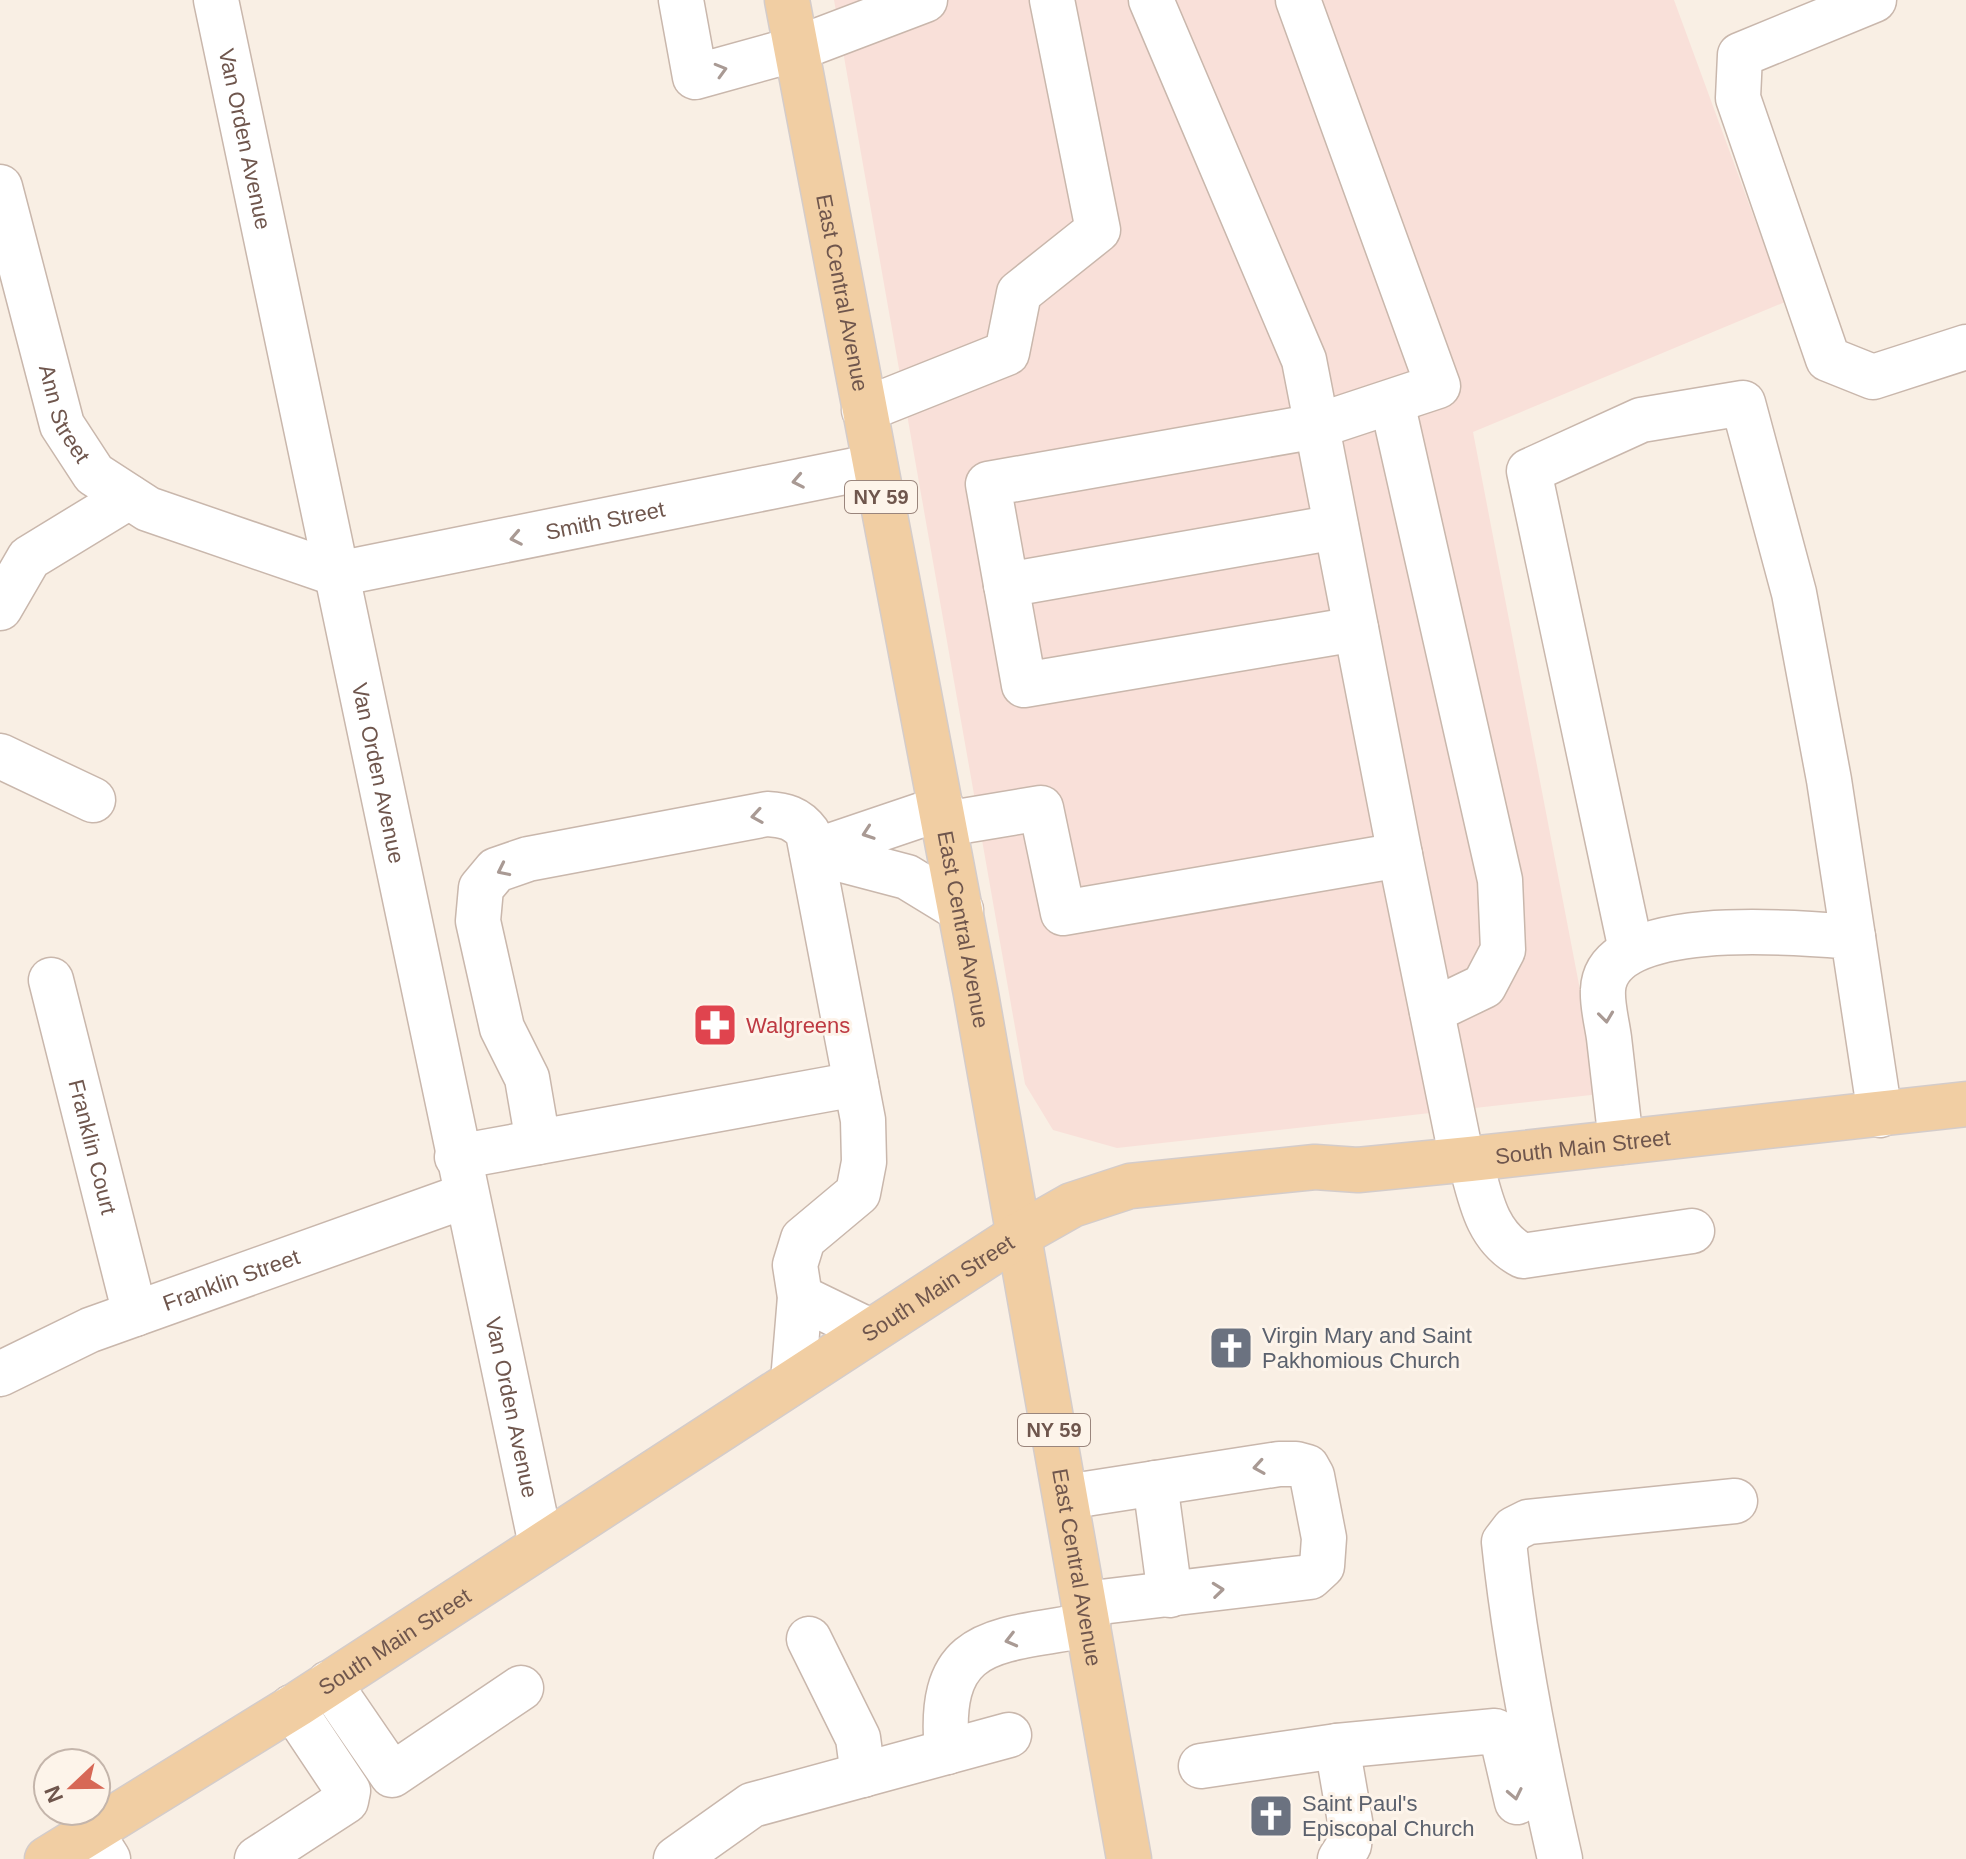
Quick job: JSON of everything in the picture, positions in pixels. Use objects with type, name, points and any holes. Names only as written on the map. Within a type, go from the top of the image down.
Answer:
[{"type":"main road","name":"East Central Avenue","points":[[787,0],[961,910],[1129,1859]]},
{"type":"main road","name":"South Main Street","points":[[47,1859],[100,1845],[292,1707],[1019,1235],[1072,1205],[1130,1186],[1315,1167],[1358,1170],[1466,1160],[1966,1104]]},
{"type":"street","name":"Van Orden Avenue","points":[[216,0],[541,1545]]},
{"type":"street","points":[[681,0],[695,77],[796,49],[925,0]]},
{"type":"street","points":[[864,410],[1007,353],[1019,293],[1098,230],[1052,0]]},
{"type":"street","points":[[1151,0],[1304,360],[1432,1011],[1466,1160],[1494,1232],[1509,1249],[1523,1256],[1692,1231]]},
{"type":"street","points":[[1298,0],[1438,386],[1317,426],[988,484],[1024,685],[1356,629]]},
{"type":"street","points":[[1874,0],[1740,55],[1738,98],[1828,359],[1873,377],[1966,347]]},
{"type":"street","name":"Ann Street","points":[[0,187],[62,425],[94,474],[148,509],[337,574]]},
{"type":"street","points":[[1392,402],[1500,880],[1503,950],[1484,986],[1432,1011]]},
{"type":"street","points":[[1631,950],[1529,471],[1641,420],[1743,403],[1794,593],[1829,780],[1880,1115]]},
{"type":"street","name":"Smith Street","points":[[337,574],[875,466]]},
{"type":"street","points":[[0,608],[29,558],[129,497]]},
{"type":"street","points":[[1006,585],[1336,527]]},
{"type":"street","points":[[0,756],[93,800]]},
{"type":"street","points":[[812,852],[943,816],[1041,808],[1063,913],[1400,855]]},
{"type":"street","points":[[538,1142],[527,1078],[502,1028],[478,921],[481,888],[496,870],[528,859],[767,814],[784,815],[799,821],[808,833],[812,852],[863,1120],[864,1162],[858,1193],[803,1239],[795,1265],[800,1297],[793,1381]]},
{"type":"street","points":[[812,852],[907,877],[961,910]]},
{"type":"street","points":[[1621,1142],[1602,987],[1615,961],[1631,950],[1693,934],[1768,930],[1853,937]]},
{"type":"street","name":"Franklin Court","points":[[51,980],[135,1314]]},
{"type":"street","name":"Franklin Street","points":[[0,1374],[90,1330],[135,1314],[538,1142],[856,1084]]},
{"type":"street","points":[[800,1297],[870,1331]]},
{"type":"street","points":[[947,1752],[944,1721],[947,1692],[960,1663],[978,1650],[1086,1614],[1170,1595],[1310,1577],[1322,1566],[1324,1538],[1312,1476],[1307,1467],[1296,1464],[1279,1464],[1066,1497]]},
{"type":"street","points":[[1155,1483],[1170,1595]]},
{"type":"street","points":[[1560,1859],[1533,1736],[1509,1593],[1504,1542],[1514,1529],[1528,1522],[1735,1501]]},
{"type":"street","points":[[809,1639],[858,1738],[863,1775]]},
{"type":"street","points":[[329,1683],[392,1775],[521,1688]]},
{"type":"street","points":[[257,1859],[346,1801],[348,1791],[292,1707]]},
{"type":"street","points":[[1201,1766],[1337,1746],[1495,1731],[1504,1746],[1529,1859]]},
{"type":"street","points":[[676,1859],[752,1805],[1009,1735]]},
{"type":"street","points":[[1337,1746],[1351,1827],[1349,1845],[1340,1859]]},
{"type":"shaded area","points":[[834,0],[1674,0],[1785,302],[1473,432],[1600,1094],[1117,1148],[1053,1130],[1025,1084]]},
{"type":"place","name":"Walgreens","points":[[715,1025]]},
{"type":"place","name":"Virgin Mary and Saint Pakhomious Church","points":[[1231,1348]]},
{"type":"place","name":"Saint Paul's Episcopal Church","points":[[1271,1816]]}]
